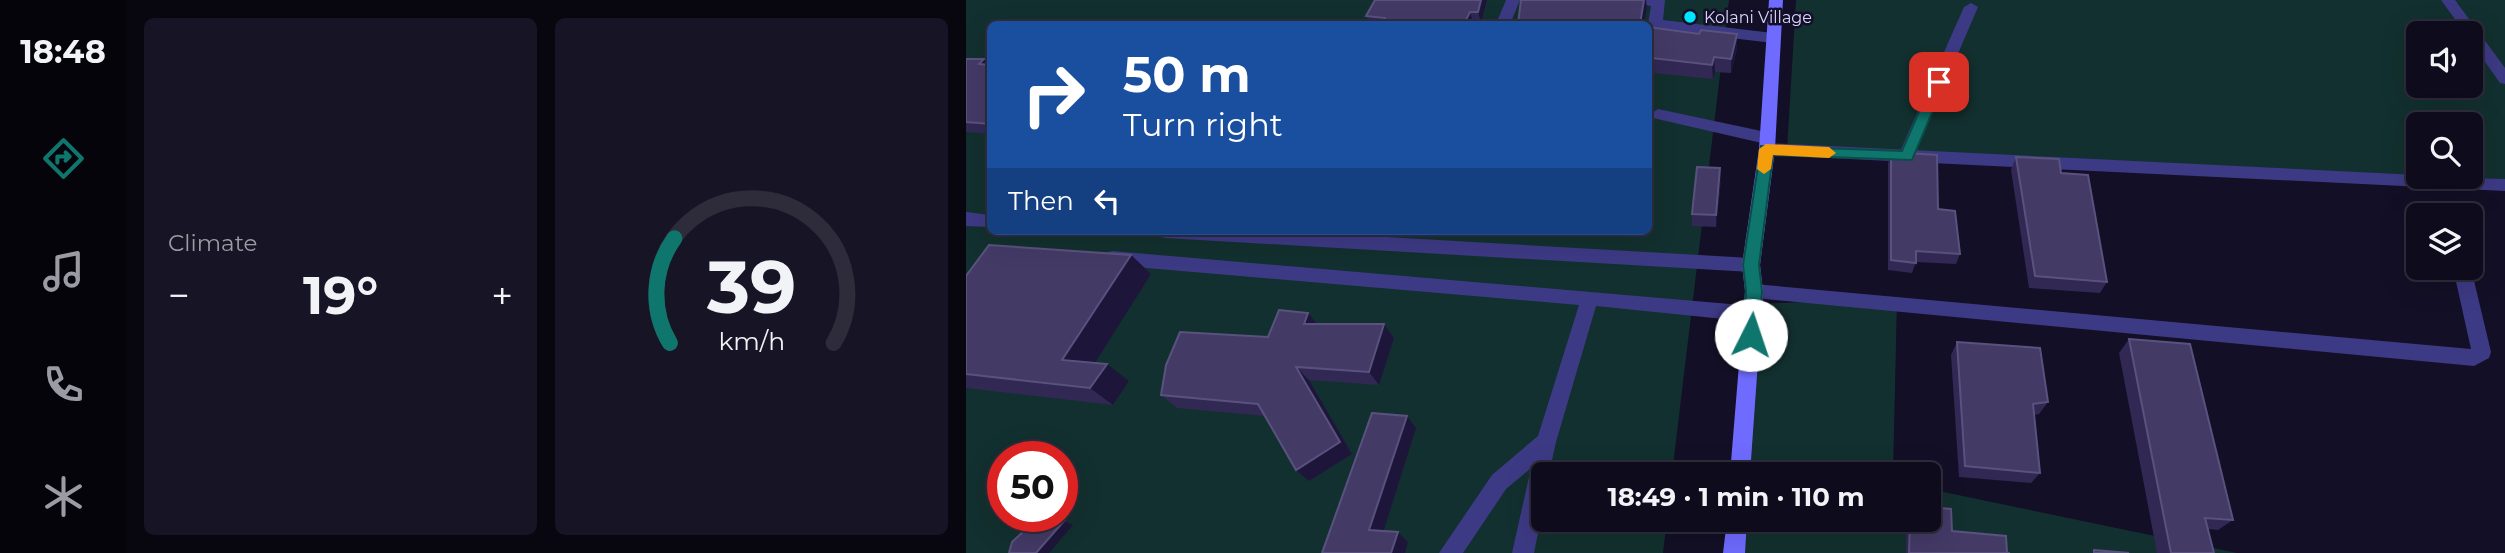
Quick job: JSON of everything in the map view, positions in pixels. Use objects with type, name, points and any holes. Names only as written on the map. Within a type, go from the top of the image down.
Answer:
[{"type":"main road","points":[[1741,462],[1753,314],[1751,265],[1766,144],[1776,0]]},
{"type":"main road","points":[[1734,553],[1736,532]]},
{"type":"street","points":[[1504,21],[1513,0]]},
{"type":"street","points":[[1640,0],[1659,2],[1655,23],[1773,38]]},
{"type":"street","points":[[2448,0],[2505,79]]},
{"type":"street","points":[[1906,156],[1971,7]]},
{"type":"street","points":[[1658,114],[1766,144],[1906,156],[2505,185]]},
{"type":"street","points":[[966,219],[987,220]]},
{"type":"street","points":[[1300,235],[1402,238],[1751,265]]},
{"type":"street","points":[[1096,257],[1753,314]]},
{"type":"street","points":[[1754,291],[2474,358],[2482,352],[2465,280]]},
{"type":"street","points":[[1522,553],[1546,442],[1590,298]]},
{"type":"street","points":[[1450,553],[1499,482],[1546,442]]},
{"type":"green space","points":[[966,0],[1729,0],[1673,462],[1531,462],[1531,532],[1666,532],[1663,553],[966,553]]},
{"type":"green space","points":[[1796,0],[2505,0],[2505,185],[2483,184],[2483,112],[2406,112],[2406,180],[1787,150]]},
{"type":"green space","points":[[1897,299],[1893,462],[1741,462],[1748,304]]},
{"type":"green space","points":[[1941,491],[2237,553],[1738,553],[1739,532],[1941,532]]},
{"type":"building","points":[[1375,0],[1481,0],[1478,12],[1470,12],[1466,21],[1384,21],[1385,18],[1366,16]]},
{"type":"building","points":[[1521,0],[1644,0],[1640,21],[1518,21]]},
{"type":"building","points":[[1652,28],[1699,34],[1701,30],[1737,34],[1731,59],[1714,57],[1712,65],[1652,58]]},
{"type":"building","points":[[966,59],[984,59],[979,64],[987,65],[987,124],[966,122]]},
{"type":"building","points":[[1891,152],[1937,155],[1938,209],[1955,211],[1960,254],[1916,251],[1916,263],[1891,260]]},
{"type":"building","points":[[2016,157],[2059,159],[2061,173],[2088,175],[2107,282],[2035,276]]},
{"type":"building","points":[[1697,167],[1720,168],[1716,215],[1692,214]]},
{"type":"building","points":[[989,245],[1131,255],[1062,360],[1107,364],[1090,388],[966,374],[966,276]]},
{"type":"building","points":[[1279,310],[1308,313],[1304,324],[1384,324],[1369,372],[1296,367],[1340,442],[1296,470],[1258,404],[1161,395],[1166,365],[1180,332],[1268,337]]},
{"type":"building","points":[[2129,339],[2190,344],[2233,520],[2205,518],[2214,553],[2171,553]]},
{"type":"building","points":[[1957,342],[2040,348],[2048,402],[2033,404],[2040,473],[1965,466]]},
{"type":"building","points":[[1372,413],[1407,416],[1369,530],[1398,532],[1391,553],[1322,553]]},
{"type":"building","points":[[1941,508],[1951,509],[1952,531],[2006,536],[2007,553],[1909,553],[1910,532],[1941,532]]},
{"type":"building","points":[[1023,532],[1054,532],[1036,553],[1009,553],[1012,542]]},
{"type":"building","points":[[2094,550],[2129,553],[2094,553]]},
{"type":"slow traffic","points":[[1764,169],[1766,149],[1829,153]]},
{"type":"place","name":"Kolani Village","points":[[1690,17]]},
{"type":"route","points":[[1751,335],[1754,291],[1751,265],[1766,149],[1906,156],[1939,82]]}]
